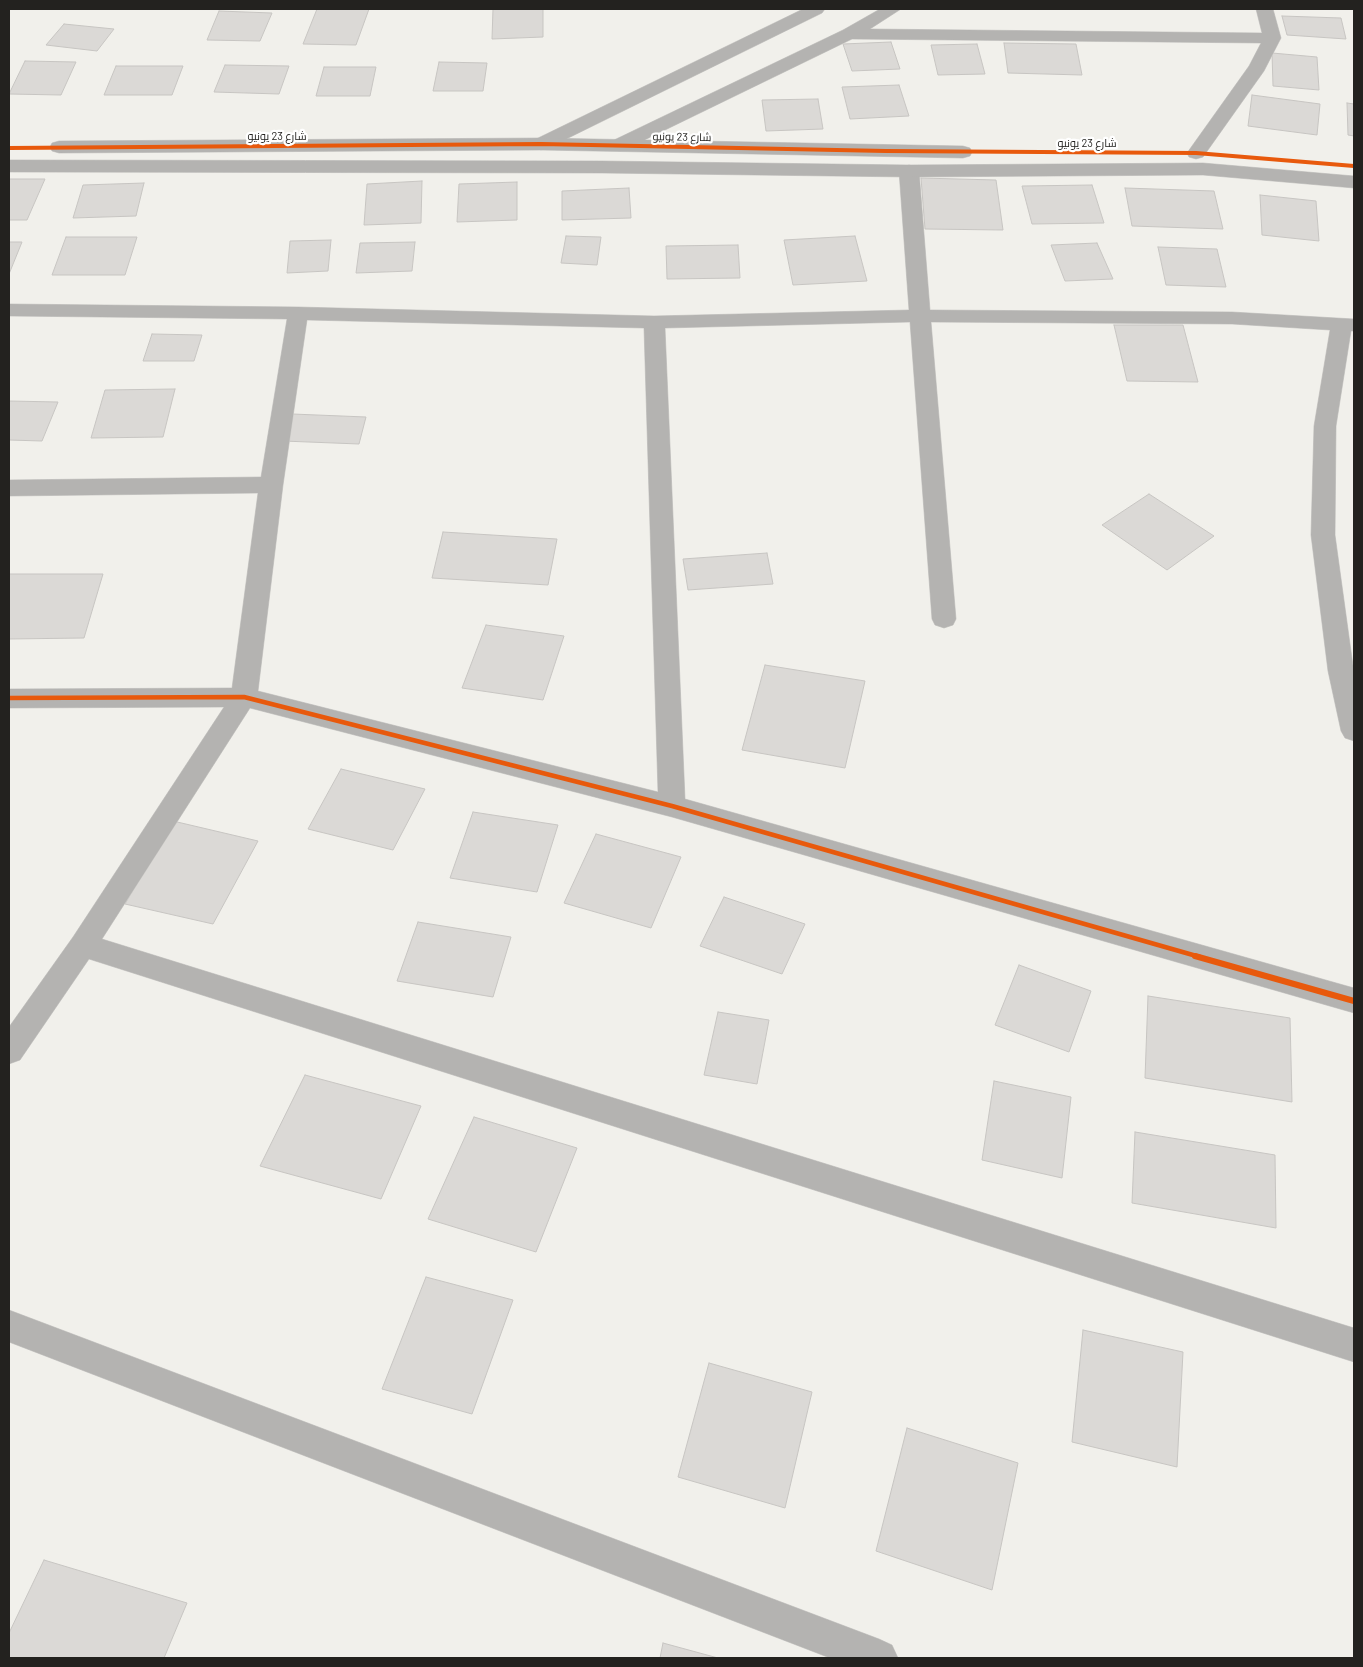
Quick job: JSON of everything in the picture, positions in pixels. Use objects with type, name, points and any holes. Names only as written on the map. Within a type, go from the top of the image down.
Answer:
[{"type":"street","points":[[541,144],[816,9]]},
{"type":"street","points":[[619,145],[849,34],[892,9]]},
{"type":"street","points":[[1199,161],[1258,66],[1272,38],[1265,9]]},
{"type":"street","points":[[849,34],[1272,38]]},
{"type":"street","name":"شارع 23 يونيو","points":[[9,148],[619,145],[1354,166]]},
{"type":"street","name":"شارع 23 يونيو","points":[[9,166],[602,167],[909,171],[1199,161],[1354,182]]},
{"type":"street","points":[[909,171],[944,619]]},
{"type":"street","points":[[9,310],[298,313],[654,322],[919,316],[1232,318],[1348,324],[1325,426],[1323,535],[1341,670],[1354,731]]},
{"type":"street","points":[[9,1050],[83,945],[244,697],[272,485],[298,313]]},
{"type":"street","points":[[654,322],[672,806]]},
{"type":"street","points":[[9,488],[272,485]]},
{"type":"street","points":[[9,698],[244,697],[672,806],[1354,1001]]},
{"type":"street","points":[[83,945],[1354,1345]]},
{"type":"street","points":[[9,1326],[879,1658]]},
{"type":"building","points":[[317,9],[369,9],[356,45],[303,44]]},
{"type":"building","points":[[493,9],[543,9],[543,37],[492,39]]},
{"type":"building","points":[[219,11],[272,13],[260,41],[207,40]]},
{"type":"building","points":[[1282,16],[1341,18],[1346,39],[1287,35]]},
{"type":"building","points":[[64,24],[114,29],[97,51],[46,45]]},
{"type":"building","points":[[891,42],[900,69],[852,71],[843,44]]},
{"type":"building","points":[[1004,43],[1076,44],[1082,75],[1008,73]]},
{"type":"building","points":[[977,44],[985,74],[938,75],[931,45]]},
{"type":"building","points":[[1272,53],[1317,57],[1319,90],[1273,86]]},
{"type":"building","points":[[25,61],[76,62],[61,95],[9,94]]},
{"type":"building","points":[[439,62],[487,63],[483,91],[433,91]]},
{"type":"building","points":[[225,65],[289,66],[279,94],[214,92]]},
{"type":"building","points":[[116,66],[183,66],[172,95],[104,95]]},
{"type":"building","points":[[324,67],[376,67],[370,96],[316,96]]},
{"type":"building","points":[[899,85],[909,116],[850,119],[842,87]]},
{"type":"building","points":[[1252,95],[1320,104],[1317,135],[1248,126]]},
{"type":"building","points":[[818,99],[823,129],[766,131],[762,100]]},
{"type":"building","points":[[1347,103],[1354,104],[1354,136],[1348,135]]},
{"type":"building","points":[[921,178],[996,180],[1003,230],[925,229]]},
{"type":"building","points":[[9,179],[45,179],[27,220],[9,220]]},
{"type":"building","points":[[422,181],[421,223],[364,225],[367,184]]},
{"type":"building","points":[[517,182],[517,220],[457,222],[459,184]]},
{"type":"building","points":[[144,183],[136,216],[73,218],[83,185]]},
{"type":"building","points":[[1092,185],[1104,223],[1032,224],[1022,186]]},
{"type":"building","points":[[629,188],[631,218],[562,220],[562,191]]},
{"type":"building","points":[[1125,188],[1214,191],[1223,229],[1132,226]]},
{"type":"building","points":[[1260,195],[1316,201],[1319,241],[1262,235]]},
{"type":"building","points":[[566,236],[601,237],[597,265],[561,263]]},
{"type":"building","points":[[855,236],[867,281],[793,285],[784,240]]},
{"type":"building","points":[[66,237],[137,237],[125,275],[52,275]]},
{"type":"building","points":[[331,240],[328,271],[287,273],[290,241]]},
{"type":"building","points":[[9,242],[22,242],[9,274]]},
{"type":"building","points":[[415,242],[412,271],[356,273],[360,243]]},
{"type":"building","points":[[1097,243],[1113,279],[1065,281],[1051,245]]},
{"type":"building","points":[[738,245],[740,278],[667,279],[666,246]]},
{"type":"building","points":[[1158,247],[1217,249],[1226,287],[1166,285]]},
{"type":"building","points":[[1114,325],[1183,325],[1198,382],[1127,381]]},
{"type":"building","points":[[152,334],[202,335],[194,361],[143,361]]},
{"type":"building","points":[[175,389],[163,437],[91,438],[105,390]]},
{"type":"building","points":[[9,401],[58,402],[42,441],[9,440]]},
{"type":"building","points":[[292,414],[366,417],[359,444],[283,441]]},
{"type":"building","points":[[1149,494],[1214,536],[1167,570],[1102,525]]},
{"type":"building","points":[[443,532],[557,539],[548,585],[432,578]]},
{"type":"building","points":[[767,553],[773,584],[688,590],[683,559]]},
{"type":"building","points":[[9,574],[103,574],[84,638],[9,639]]},
{"type":"building","points":[[486,625],[564,636],[543,700],[462,688]]},
{"type":"building","points":[[765,665],[865,681],[845,768],[742,750]]},
{"type":"building","points":[[341,769],[425,789],[393,850],[308,829]]},
{"type":"building","points":[[473,812],[558,825],[537,892],[450,878]]},
{"type":"building","points":[[173,821],[258,841],[213,924],[125,904]]},
{"type":"building","points":[[596,834],[681,857],[651,928],[564,903]]},
{"type":"building","points":[[724,897],[805,924],[782,974],[700,946]]},
{"type":"building","points":[[418,922],[511,937],[493,997],[397,981]]},
{"type":"building","points":[[1019,965],[1091,991],[1069,1052],[995,1025]]},
{"type":"building","points":[[1148,996],[1290,1018],[1292,1102],[1145,1078]]},
{"type":"building","points":[[718,1012],[769,1020],[757,1084],[704,1075]]},
{"type":"building","points":[[305,1075],[421,1106],[381,1199],[260,1166]]},
{"type":"building","points":[[994,1081],[1071,1097],[1062,1178],[982,1160]]},
{"type":"building","points":[[474,1117],[577,1148],[536,1252],[428,1219]]},
{"type":"building","points":[[1135,1132],[1275,1155],[1276,1228],[1132,1203]]},
{"type":"building","points":[[426,1277],[513,1300],[472,1414],[382,1389]]},
{"type":"building","points":[[1083,1330],[1183,1352],[1177,1467],[1072,1442]]},
{"type":"building","points":[[709,1363],[812,1392],[785,1508],[678,1477]]},
{"type":"building","points":[[907,1428],[1018,1463],[992,1590],[876,1551]]},
{"type":"building","points":[[44,1560],[187,1603],[164,1658],[9,1658],[9,1633]]},
{"type":"building","points":[[663,1643],[718,1658],[660,1658]]},
{"type":"cycle path","points":[[9,148],[541,144],[886,151],[1196,153],[1354,166]]},
{"type":"cycle path","points":[[9,698],[244,697],[672,806],[1354,1001]]}]
